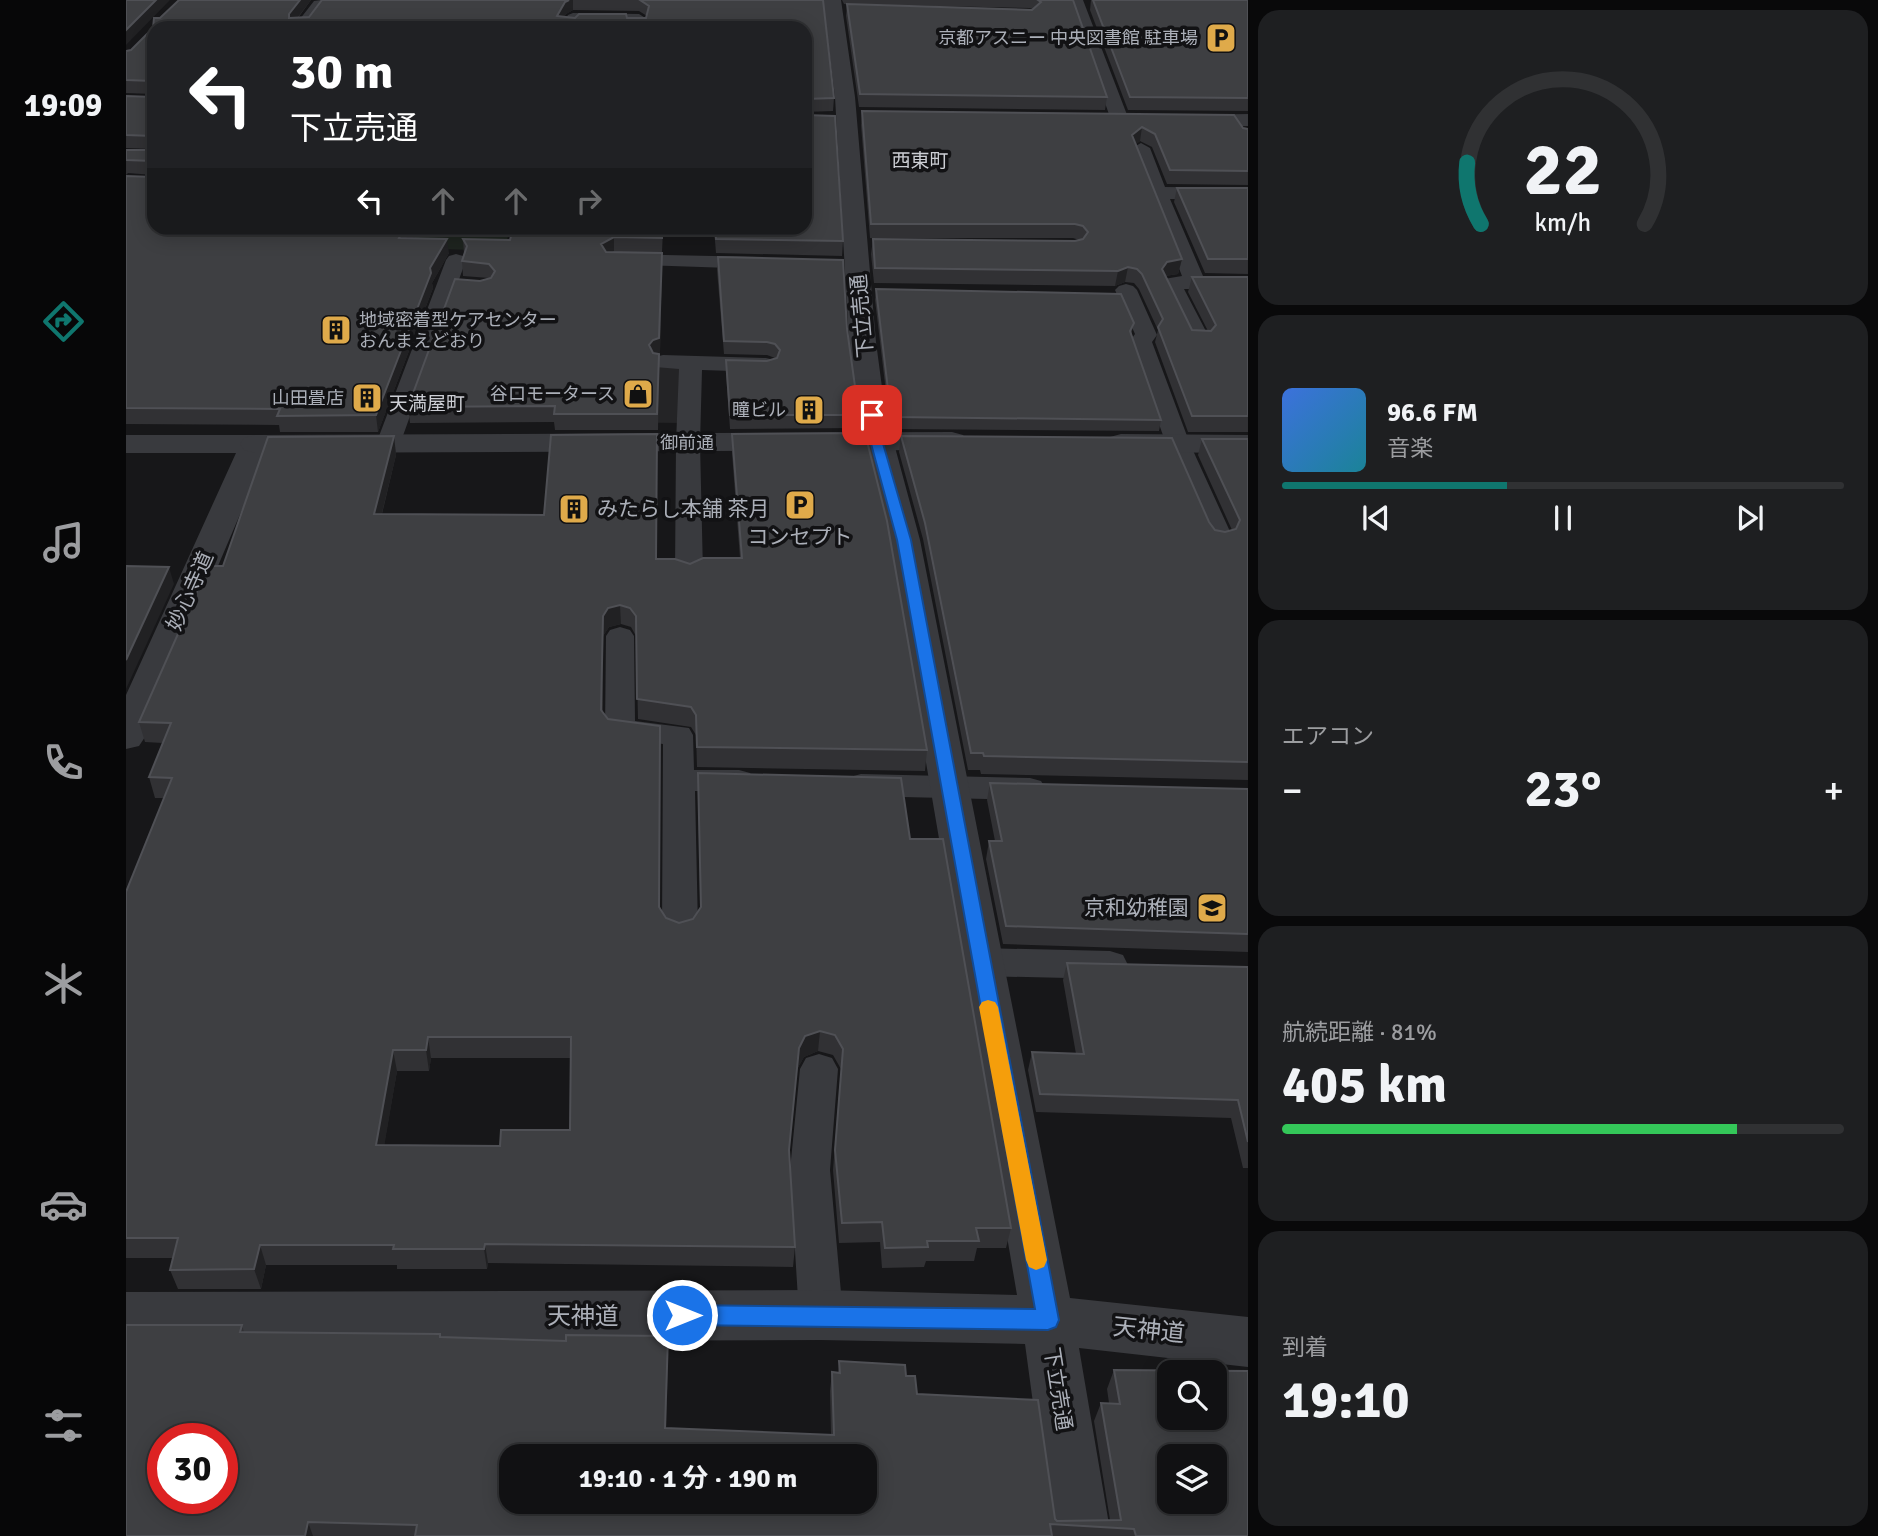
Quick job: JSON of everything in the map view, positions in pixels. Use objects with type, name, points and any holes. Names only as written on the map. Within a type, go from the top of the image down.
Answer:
[{"type":"street","name":"下立売通","points":[[837,7],[841,119],[867,291],[868,390],[876,440],[904,540],[950,787],[980,962],[1048,1320],[1081,1536]]},
{"type":"street","points":[[841,119],[873,117]]},
{"type":"street","points":[[1093,119],[1245,126]]},
{"type":"street","name":"御前通","points":[[126,444],[986,441]]},
{"type":"street","points":[[1096,443],[1248,444]]},
{"type":"street","name":"妙心寺道","points":[[126,737],[255,444]]},
{"type":"street","name":"天神道","points":[[126,1317],[821,1315],[1048,1320],[1248,1342]]},
{"type":"lane","points":[[1080,2],[1120,120]]},
{"type":"lane","points":[[306,21],[319,4]]},
{"type":"lane","points":[[572,21],[573,18],[639,21]]},
{"type":"lane","points":[[1140,148],[1195,282]]},
{"type":"lane","points":[[1158,193],[1248,194]]},
{"type":"lane","points":[[831,265],[861,253]]},
{"type":"lane","points":[[388,444],[458,285],[456,260]]},
{"type":"lane","points":[[614,260],[776,264]]},
{"type":"lane","points":[[1199,339],[1171,283],[1248,283]]},
{"type":"lane","points":[[1102,296],[1128,293],[1146,335],[1141,341],[1178,444],[1220,538]]},
{"type":"lane","points":[[663,362],[766,365]]},
{"type":"lane","points":[[689,573],[688,443],[691,363]]},
{"type":"lane","points":[[620,636],[620,730],[678,735],[680,928]]},
{"type":"lane","points":[[678,780],[773,782]]},
{"type":"lane","points":[[828,784],[1058,789]]},
{"type":"lane","points":[[980,962],[1141,965]]},
{"type":"lane","points":[[819,1069],[810,1170],[821,1315]]},
{"type":"shaded area","points":[[415,235],[509,235],[503,251],[412,248]]},
{"type":"shaded area","name":"谷口モータース","points":[[596,362],[684,366],[682,423],[589,422]]},
{"type":"building","points":[[126,0],[156,0],[126,30]]},
{"type":"building","points":[[179,0],[300,0],[289,18],[309,17],[322,0],[569,0],[557,16],[575,18],[579,14],[626,14],[627,18],[646,18],[649,6],[640,0],[823,0],[834,98],[812,99],[812,21],[154,21],[154,18],[160,18]]},
{"type":"building","points":[[1038,0],[1073,0],[1107,97],[860,94],[847,4],[1032,10],[1041,2]]},
{"type":"building","points":[[1093,0],[1248,0],[1248,98],[1130,97]]},
{"type":"building","points":[[147,34],[147,81],[126,80],[126,51],[131,50]]},
{"type":"building","points":[[126,96],[147,97],[147,136],[126,135]]},
{"type":"building","points":[[862,111],[1234,115],[1243,128],[1248,129],[1248,171],[1170,170],[1155,134],[1142,127],[1132,135],[1182,259],[1167,262],[1162,269],[1192,330],[1211,331],[1216,325],[1192,277],[1248,277],[1248,416],[1192,416],[1158,327],[1163,319],[1142,274],[1137,269],[875,268],[873,239],[1075,241],[1083,239],[1088,232],[1083,226],[1075,224],[871,224]]},
{"type":"building","points":[[812,115],[835,116],[843,241],[716,239],[716,235],[812,235]]},
{"type":"building","points":[[126,150],[147,150],[147,161],[126,160]]},
{"type":"building","points":[[126,176],[147,177],[147,235],[400,235],[399,238],[447,239],[430,268],[431,273],[376,415],[277,416],[280,409],[126,408]]},
{"type":"building","points":[[1177,188],[1248,188],[1248,259],[1208,259]]},
{"type":"building","points":[[511,235],[662,235],[662,238],[614,237],[601,244],[606,252],[662,253],[659,338],[649,345],[653,353],[659,354],[657,414],[554,414],[555,406],[408,407],[455,279],[480,281],[491,278],[495,271],[489,264],[462,261],[467,246],[463,239],[510,240]]},
{"type":"building","points":[[718,257],[843,260],[847,329],[859,415],[730,415],[726,360],[767,361],[777,358],[780,350],[775,344],[767,342],[724,341]]},
{"type":"building","points":[[876,289],[1121,294],[1134,323],[1130,331],[1161,420],[894,417],[889,398]]},
{"type":"building","points":[[865,433],[887,521],[927,750],[697,747],[696,715],[691,707],[637,699],[636,616],[630,608],[620,605],[608,608],[603,616],[601,710],[608,719],[660,726],[659,907],[666,918],[679,923],[693,919],[701,907],[698,773],[901,778],[910,839],[943,839],[1011,1228],[976,1228],[979,1241],[927,1241],[928,1247],[885,1248],[882,1222],[842,1223],[835,1150],[843,1049],[835,1035],[820,1031],[805,1036],[799,1048],[789,1150],[795,1247],[485,1244],[484,1249],[393,1249],[394,1245],[260,1245],[254,1269],[170,1270],[178,1238],[126,1238],[126,892],[172,778],[149,777],[171,723],[139,722],[208,566],[223,566],[268,437],[394,436],[374,514],[544,515],[551,435],[657,434],[656,559],[675,559],[690,564],[703,558],[742,558],[732,434]],"holes":[[[428,1037],[571,1037],[570,1130],[501,1130],[500,1146],[376,1145],[393,1050],[426,1050]]]},
{"type":"building","points":[[901,436],[1172,438],[1209,522],[1215,530],[1225,532],[1236,529],[1240,520],[1202,439],[1248,439],[1248,762],[984,756],[983,753],[971,753],[925,523]]},
{"type":"building","points":[[126,566],[169,567],[126,660]]},
{"type":"building","points":[[990,783],[1248,789],[1248,934],[1006,926],[989,841],[1002,841]]},
{"type":"building","points":[[1067,963],[1248,967],[1248,1142],[1238,1100],[1040,1094],[1032,1052],[1084,1054]]},
{"type":"building","points":[[126,1325],[242,1325],[240,1332],[440,1334],[440,1337],[566,1341],[566,1335],[668,1336],[665,1428],[834,1435],[832,1372],[840,1373],[839,1361],[905,1365],[906,1376],[915,1376],[917,1394],[1038,1400],[1057,1521],[1121,1520],[1101,1403],[1120,1404],[1114,1370],[1157,1370],[1157,1430],[1227,1430],[1227,1371],[1248,1371],[1248,1536],[1136,1536],[1134,1529],[1050,1524],[1052,1536],[415,1536],[417,1525],[308,1522],[305,1536],[126,1536]]},
{"type":"slow traffic","points":[[988,1007],[1036,1260]]},
{"type":"place","name":"京都アスニー 中央図書館 駐車場","points":[[1221,38]]},
{"type":"place","name":"地域密着型ケアセンター おんまえどおり","points":[[336,330]]},
{"type":"place","name":"谷口モータース","points":[[638,394]]},
{"type":"place","name":"山田畳店","points":[[367,398]]},
{"type":"place","name":"瞳ビル","points":[[809,410]]},
{"type":"place","name":"コンセプト","points":[[800,505]]},
{"type":"place","name":"みたらし本舗 茶月","points":[[574,509]]},
{"type":"place","name":"京和幼稚園","points":[[1212,908]]},
{"type":"district","name":"西東町","points":[[920,161]]},
{"type":"district","name":"天満屋町","points":[[427,404]]},
{"type":"route","points":[[682,1315],[1048,1320],[904,540],[876,440],[872,415]]}]
